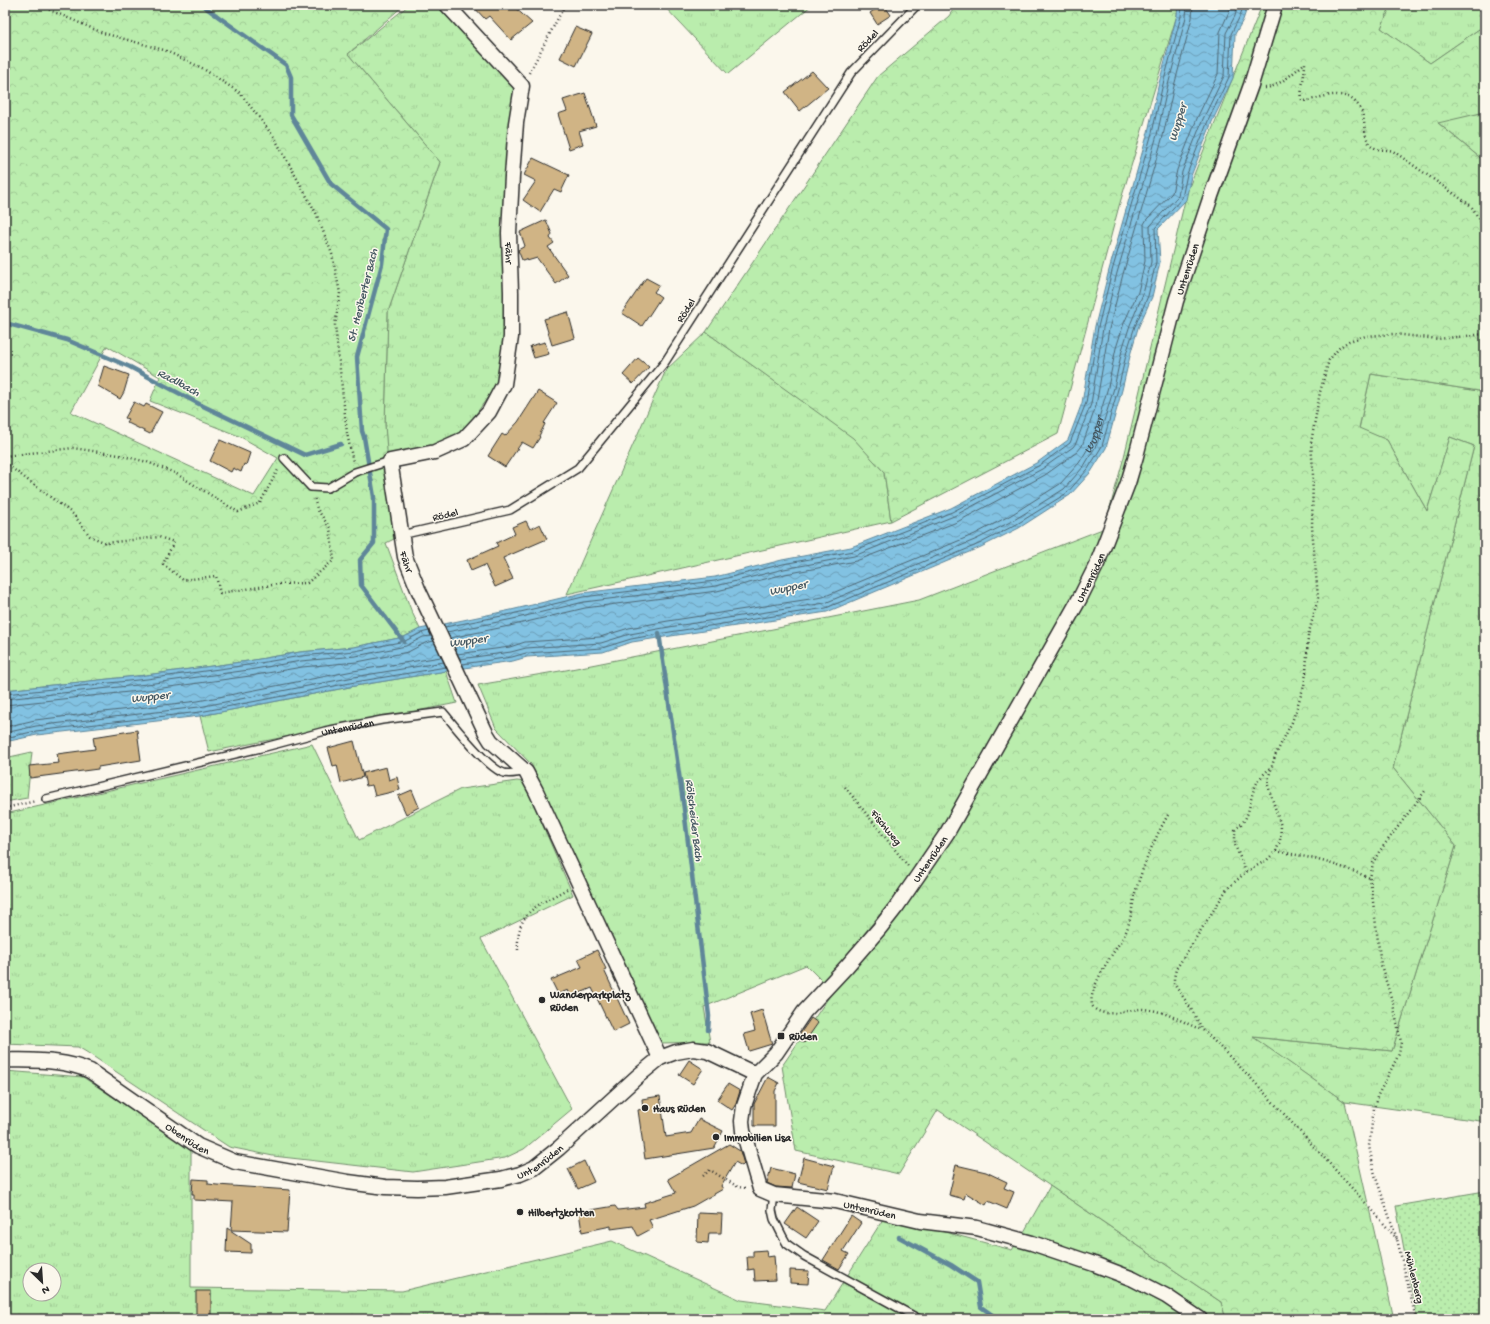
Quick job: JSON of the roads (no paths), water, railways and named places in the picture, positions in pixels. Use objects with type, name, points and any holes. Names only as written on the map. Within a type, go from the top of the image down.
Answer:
[{"type":"street","name":"Fähr","points":[[447,5],[522,86],[516,123],[509,233],[511,337],[504,384],[489,412],[464,439],[435,452],[390,460],[405,557],[418,589],[491,742],[526,772]]},
{"type":"street","name":"Untenrüden","points":[[1200,1319],[1186,1308],[1150,1287],[1094,1264],[1032,1243],[977,1228],[920,1221],[835,1201],[774,1195],[760,1189],[743,1131],[742,1121],[744,1106],[755,1074],[776,1053],[804,1012],[879,929],[947,833],[1080,598],[1097,564],[1136,456],[1176,301],[1211,196],[1251,85],[1275,5]]},
{"type":"street","points":[[526,772],[536,790],[660,1058]]},
{"type":"street","name":"Untenrüden","points":[[385,1187],[445,1187],[501,1179],[520,1174],[534,1168],[660,1058],[686,1049],[701,1049],[719,1056],[755,1074]]},
{"type":"street","name":"Obenrüden","points":[[5,1060],[65,1062],[90,1071],[198,1146],[235,1162],[249,1166],[283,1170],[385,1187]]},
{"type":"lane","name":"Rödel","points":[[401,535],[510,510],[578,468],[665,362],[851,73],[917,5]]},
{"type":"lane","name":"Fähr","points":[[284,458],[311,487],[328,488],[359,470],[390,460]]},
{"type":"lane","name":"Untenrüden","points":[[46,799],[348,726],[443,712],[491,766],[504,773],[526,772]]},
{"type":"lane","points":[[774,1195],[772,1210],[774,1219],[787,1244],[804,1256],[919,1319]]},
{"type":"water","name":"Wupper","points":[[1178,5],[1248,5],[1243,20],[1235,34],[1233,78],[1212,122],[1191,176],[1186,200],[1158,229],[1160,262],[1152,297],[1138,328],[1106,448],[1091,472],[1070,495],[1019,528],[981,547],[827,612],[632,642],[603,652],[527,657],[513,661],[355,686],[200,716],[37,735],[5,742],[5,690],[146,675],[248,661],[300,652],[354,647],[404,637],[420,629],[582,593],[715,577],[782,560],[851,547],[951,508],[1038,462],[1068,440],[1082,403],[1095,326],[1109,270],[1148,132],[1177,15]]},
{"type":"waterway","name":"St. Heriberter Bach","points":[[202,5],[286,65],[291,77],[291,115],[331,184],[386,229],[382,264],[357,357],[362,431],[374,497],[374,543],[360,560],[361,585],[404,642]]},
{"type":"waterway","name":"Radlbach","points":[[5,323],[67,340],[130,367],[201,405],[305,455],[341,444]]},
{"type":"waterway","name":"Rölscheider Bach","points":[[659,633],[684,809],[709,1016],[708,1030]]},
{"type":"waterway","name":"Rölscheider Bach","points":[[899,1237],[951,1265],[977,1282],[981,1307],[998,1319]]},
{"type":"place","name":"Wanderparkplatz Rüden","points":[[542,1000]]},
{"type":"place","name":"Rüden","points":[[781,1036]]},
{"type":"place","name":"Haus Rüden","points":[[645,1108]]},
{"type":"place","name":"Immobilien Lisa","points":[[716,1137]]},
{"type":"place","name":"Hilbertzkotten","points":[[520,1212]]}]
